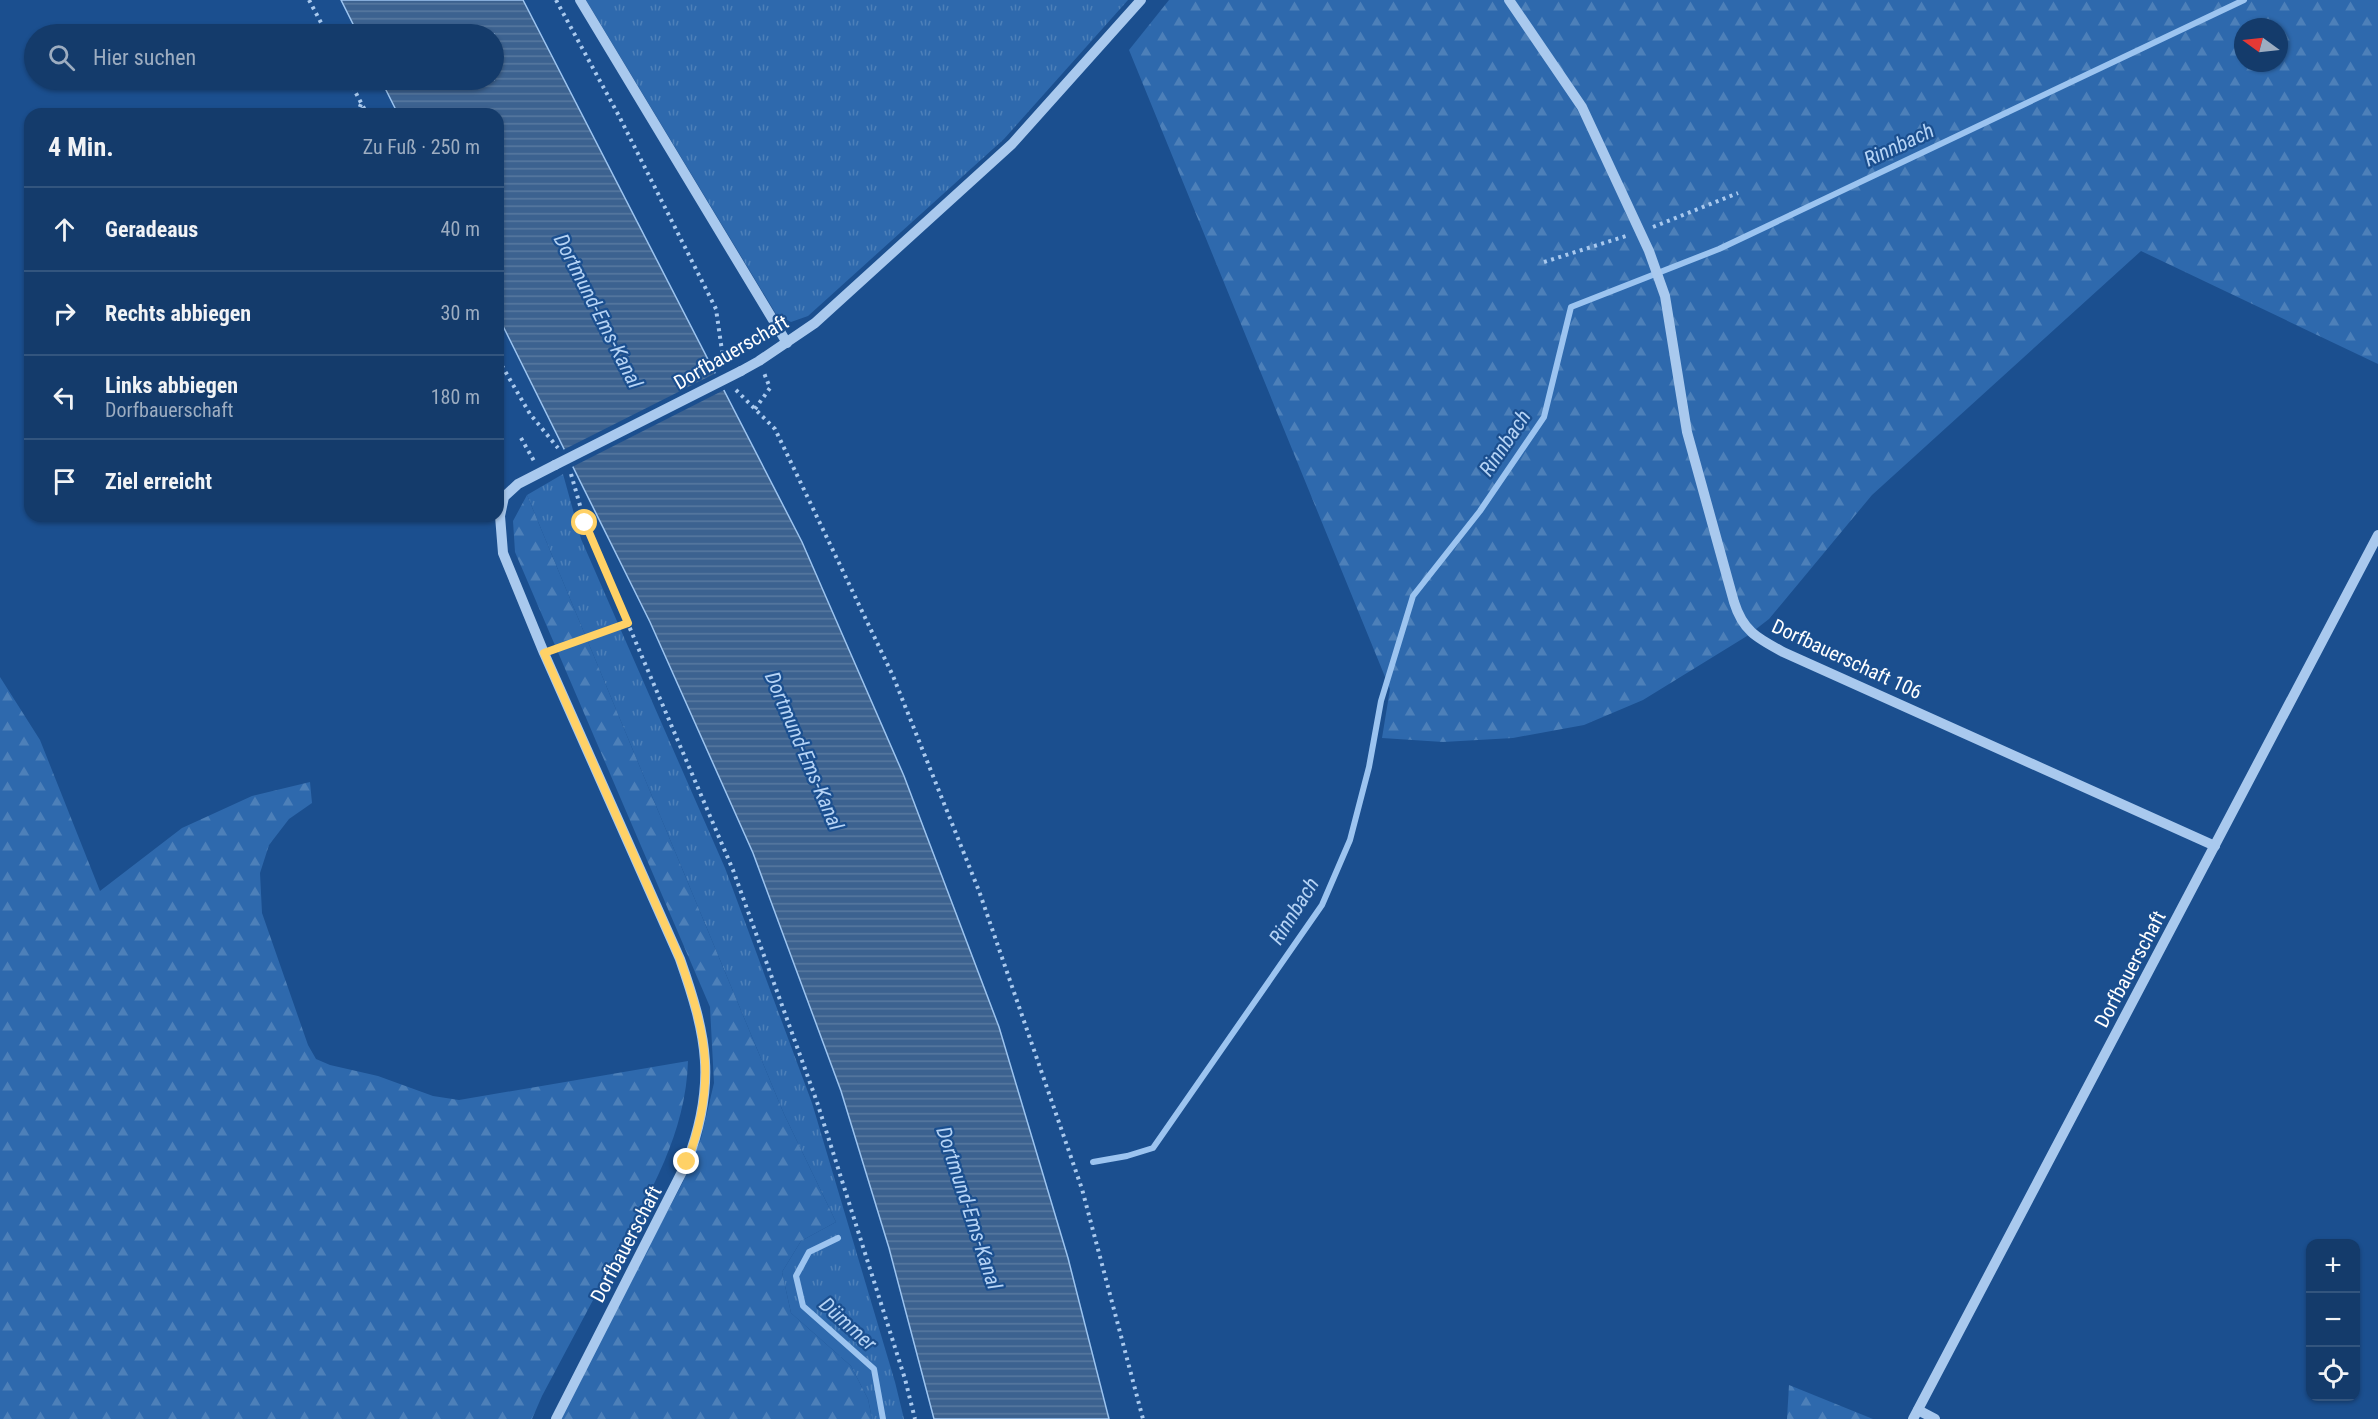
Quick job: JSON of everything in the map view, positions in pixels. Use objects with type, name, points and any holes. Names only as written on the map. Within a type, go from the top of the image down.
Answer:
[{"type":"street","points":[[580,0],[787,343]]},
{"type":"street","name":"Dorfbauerschaft","points":[[504,496],[518,484],[741,371],[815,323],[1012,144],[1142,0]]},
{"type":"street","name":"Dorfbauerschaft 106","points":[[1509,0],[1582,107],[1649,251],[1665,296],[1687,432],[1738,616],[1747,630],[1783,652],[2215,846]]},
{"type":"street","name":"Dorfbauerschaft","points":[[500,522],[503,553],[544,653],[680,959],[698,1010],[705,1046],[706,1084],[697,1137],[683,1173],[556,1419]]},
{"type":"street","name":"Dorfbauerschaft","points":[[1916,1415],[2378,535]]},
{"type":"street","points":[[1916,1415],[1935,1419]]},
{"type":"path","points":[[309,0],[322,24]]},
{"type":"path","points":[[556,0],[619,116],[716,309],[723,363],[727,372]]},
{"type":"path","points":[[354,90],[364,108]]},
{"type":"path","points":[[360,108],[362,104]]},
{"type":"path","points":[[755,409],[770,388],[761,368]]},
{"type":"path","points":[[504,370],[530,414],[554,442],[559,452]]},
{"type":"path","points":[[734,388],[776,429],[893,676],[979,891],[1082,1189],[1143,1419]]},
{"type":"path","points":[[521,438],[540,473]]},
{"type":"path","points":[[570,472],[585,523],[733,870],[816,1102],[905,1379],[915,1419]]},
{"type":"path","points":[[544,653],[628,623]]},
{"type":"green space","points":[[586,0],[1128,0],[1004,139],[808,316],[791,322],[776,314]]},
{"type":"green space","points":[[1169,0],[2378,0],[2378,364],[2141,251],[1872,495],[1769,619],[1747,636],[1643,700],[1584,725],[1513,738],[1443,742],[1382,738],[1390,689],[1129,50]]},
{"type":"green space","points":[[563,474],[581,539],[725,868],[812,1103],[904,1419],[872,1419],[868,1399],[851,1366],[791,1313],[782,1272],[801,1241],[836,1222],[784,1114],[527,495]]},
{"type":"green space","points":[[527,495],[784,1114],[836,1222],[801,1241],[782,1272],[791,1313],[851,1366],[868,1399],[872,1419],[559,1419],[683,1182],[701,1138],[714,1083],[710,1007],[515,552],[513,521]]},
{"type":"green space","points":[[0,677],[40,740],[100,891],[182,828],[252,796],[310,782],[312,803],[289,819],[269,845],[260,873],[262,913],[308,1045],[316,1059],[330,1065],[378,1076],[433,1096],[459,1100],[688,1061],[681,1113],[664,1162],[642,1209],[542,1396],[532,1419],[0,1419]]},
{"type":"green space","points":[[1789,1385],[1873,1419],[1787,1419]]},
{"type":"water","name":"Dortmund-Ems-Kanal","points":[[341,0],[523,0],[802,542],[904,776],[999,1027],[1068,1258],[1109,1419],[934,1419],[889,1248],[841,1091],[753,853],[650,622],[504,328],[504,108],[395,108],[386,90],[504,90],[504,24],[353,24]]},
{"type":"pier","points":[[718,372],[726,389],[570,468],[561,451]]},
{"type":"waterway","name":"Rinnbach","points":[[1093,1162],[1127,1156],[1153,1148],[1322,905],[1350,840],[1369,767],[1381,701],[1413,596],[1480,511],[1544,417],[1571,307],[1719,249],[2244,0]]},
{"type":"waterway","name":"Dümmer","points":[[838,1238],[809,1252],[796,1276],[803,1306],[874,1369],[883,1419]]},
{"type":"route","points":[[585,523],[628,623],[544,653],[680,959],[698,1010],[705,1046],[706,1084],[697,1137],[687,1162]]}]
